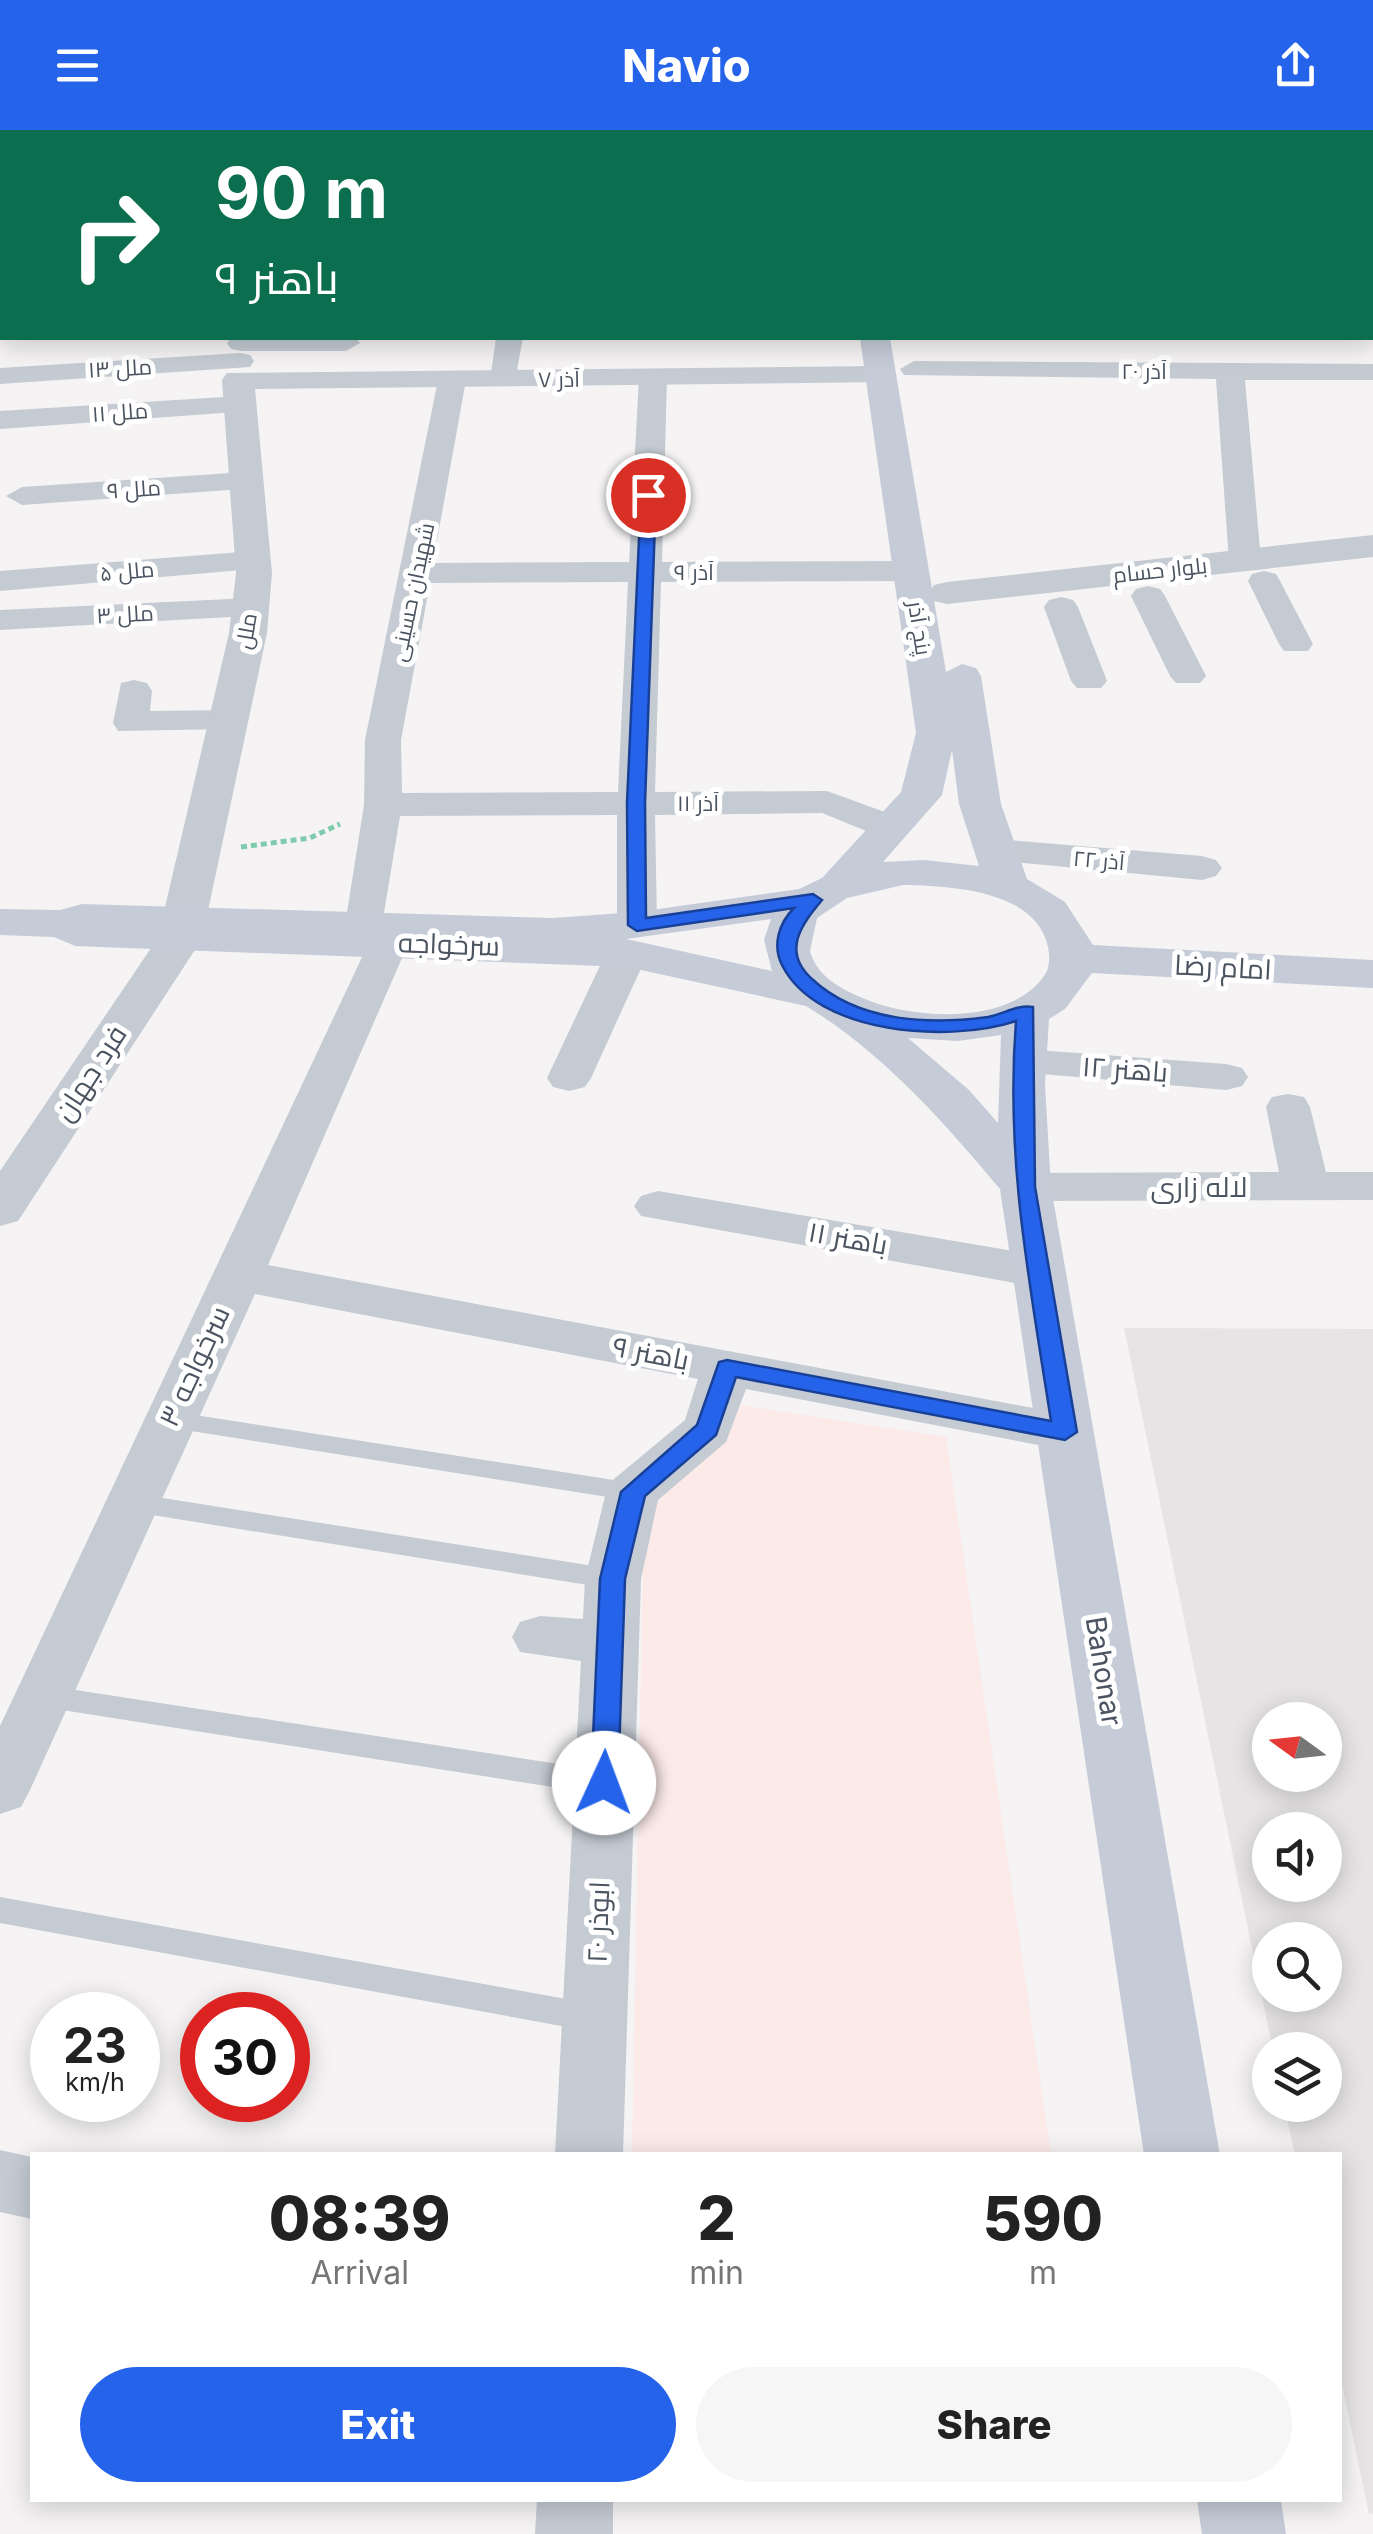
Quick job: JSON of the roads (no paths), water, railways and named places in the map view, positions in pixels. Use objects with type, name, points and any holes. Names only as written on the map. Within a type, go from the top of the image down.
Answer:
[{"type":"main road","name":"پنج آذر","points":[[877,340],[902,361],[950,606],[980,804],[1002,870]]},
{"type":"main road","name":"پنج آذر","points":[[832,1002],[798,976],[787,956],[787,936],[795,916],[826,893],[921,795],[936,733],[910,571],[902,361]]},
{"type":"main road","name":"سرخواجه","points":[[0,922],[632,939],[903,872],[1002,870],[1057,918],[1069,938],[1073,958]]},
{"type":"main road","name":"سرخواجه","points":[[632,939],[880,1021],[938,1027],[994,1022],[1026,1011]]},
{"type":"main road","name":"امام رضا","points":[[1073,958],[1373,974]]},
{"type":"main road","points":[[1026,1011],[1051,996],[1068,978],[1073,958]]},
{"type":"main road","points":[[832,1002],[952,1100],[1025,1187]]},
{"type":"main road","name":"Bahonar","points":[[1026,1011],[1025,1187],[1182,2152]]},
{"type":"main road","points":[[1239,2502],[1244,2534]]},
{"type":"street","points":[[49,372],[50,340]]},
{"type":"street","points":[[504,380],[509,340]]},
{"type":"street","points":[[240,365],[346,343]]},
{"type":"street","name":"آذر ۷","points":[[240,365],[504,380],[653,378],[902,361]]},
{"type":"street","name":"۲۰ آذر","points":[[902,361],[1230,372],[1373,372]]},
{"type":"street","name":"ملل ۱۳","points":[[0,376],[240,365]]},
{"type":"street","name":"۱۱ ملل","points":[[0,420],[240,365]]},
{"type":"street","name":"ملل","points":[[182,928],[250,608],[254,560],[236,504],[240,365]]},
{"type":"street","points":[[1230,372],[1254,571],[1296,644]]},
{"type":"street","points":[[569,1078],[632,939],[653,378]]},
{"type":"street","name":"شهیدان حسینی","points":[[377,934],[383,740],[452,380]]},
{"type":"street","name":"ملل ۹","points":[[22,496],[236,504]]},
{"type":"street","name":"بلوار حسام","points":[[950,606],[1061,606],[1148,596],[1373,546]]},
{"type":"street","name":"ملل ۵","points":[[0,581],[254,560]]},
{"type":"street","name":"بلوار حسام","points":[[950,606],[1254,571],[1373,570]]},
{"type":"street","name":"۹ آذر","points":[[418,573],[910,571]]},
{"type":"street","points":[[1148,596],[1188,676]]},
{"type":"street","points":[[1061,606],[1089,680]]},
{"type":"street","name":"ملل ۳","points":[[0,620],[250,608]]},
{"type":"street","points":[[134,692],[131,723],[227,718]]},
{"type":"street","name":"آذر ۱۱","points":[[383,806],[827,802],[890,827]]},
{"type":"street","name":"۲۲ آذر","points":[[1002,870],[1202,868]]},
{"type":"street","name":"فرد جهان","points":[[0,1210],[182,928]]},
{"type":"street","name":"سرخواجه ۳","points":[[0,1790],[236,1275],[301,1144],[377,934]]},
{"type":"street","name":"۱۲ باهنر","points":[[1023,1062],[1226,1077]]},
{"type":"street","points":[[1288,1107],[1306,1186]]},
{"type":"street","name":"لاله زاری","points":[[1025,1187],[1373,1186]]},
{"type":"street","name":"باهنر ۱۱","points":[[658,1206],[1038,1271]]},
{"type":"street","name":"۹ باهنر","points":[[236,1275],[1065,1432]]},
{"type":"street","points":[[633,1492],[708,1429],[727,1368]]},
{"type":"street","name":"ابوذر ۲۰","points":[[589,2152],[613,1579],[633,1492]]},
{"type":"street","points":[[540,1637],[610,1642]]},
{"type":"street","points":[[0,2181],[30,2188]]},
{"type":"street","points":[[574,2534],[575,2502]]},
{"type":"lane","points":[[170,1420],[633,1492]]},
{"type":"lane","points":[[131,1503],[613,1579]]},
{"type":"lane","points":[[43,1696],[604,1783]]},
{"type":"lane","points":[[0,1910],[594,2018]]}]
